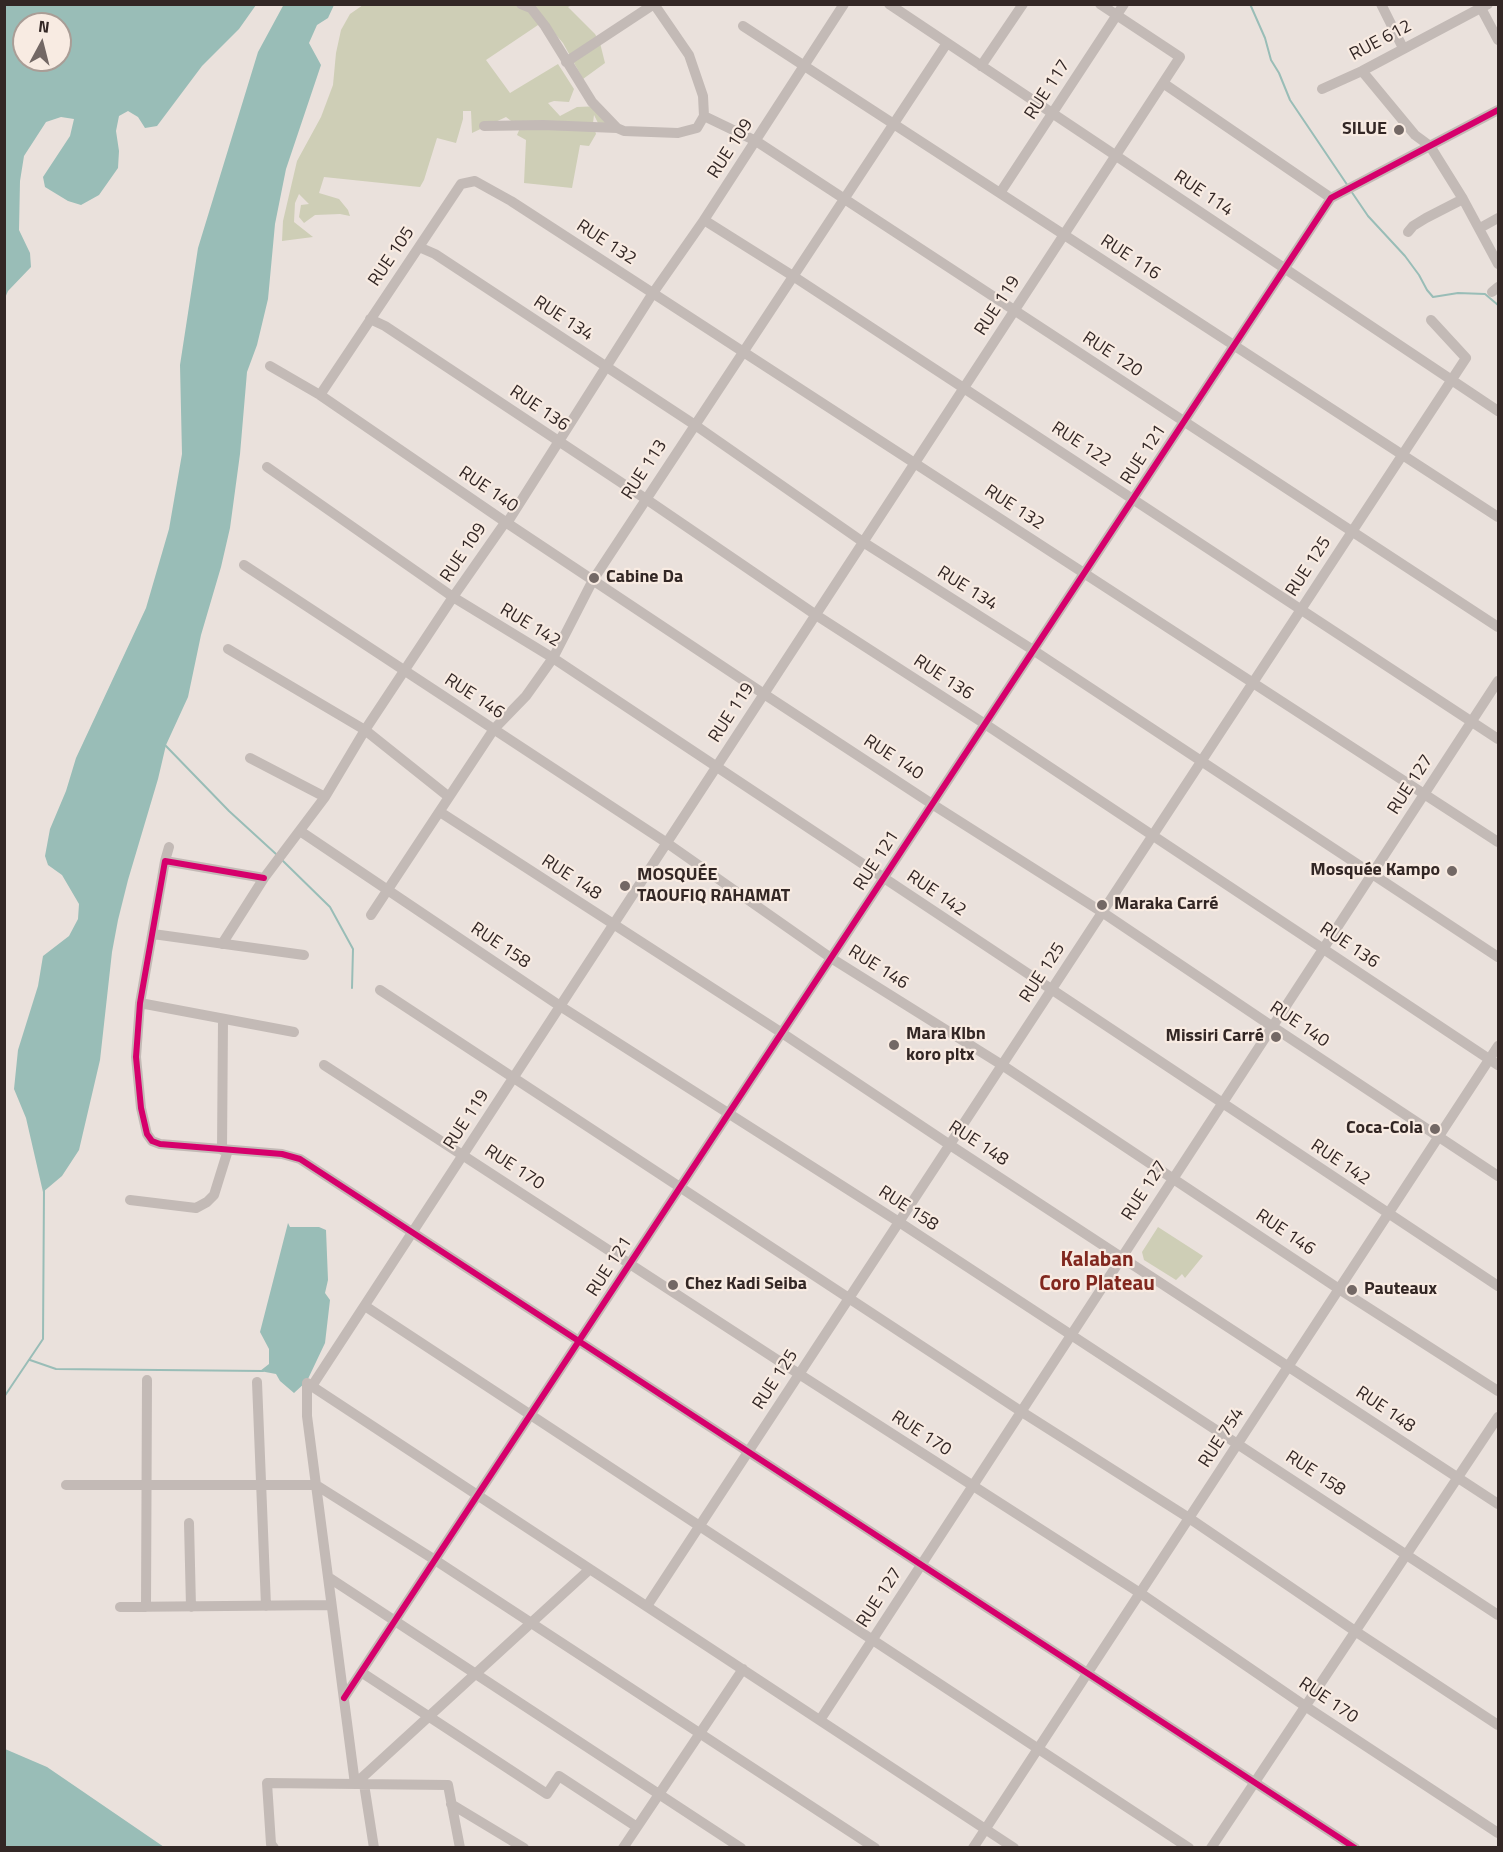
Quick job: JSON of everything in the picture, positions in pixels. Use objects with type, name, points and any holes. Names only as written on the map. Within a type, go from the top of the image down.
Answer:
[{"type":"street","points":[[521,4],[531,8],[545,26],[592,102],[617,128]]},
{"type":"street","points":[[484,126],[543,125],[678,133],[697,128],[704,116],[703,96],[689,55],[654,4],[566,62]]},
{"type":"street","name":"RUE 109","points":[[222,944],[264,878],[325,797],[365,730],[453,597],[507,522],[653,293],[704,220],[844,4]]},
{"type":"street","name":"RUE 114","points":[[889,4],[1498,411]]},
{"type":"street","points":[[1100,4],[1117,15]]},
{"type":"street","name":"RUE 117","points":[[1000,193],[1124,4]]},
{"type":"street","points":[[1381,4],[1403,48]]},
{"type":"street","points":[[981,66],[1018,6]]},
{"type":"street","points":[[1484,6],[1498,40]]},
{"type":"street","name":"RUE 612","points":[[1322,89],[1362,71],[1484,6]]},
{"type":"street","name":"RUE 119","points":[[310,1385],[464,1155],[1180,57],[1117,15]]},
{"type":"street","name":"RUE 116","points":[[743,26],[1498,516]]},
{"type":"street","name":"RUE 113","points":[[372,915],[494,729],[526,696],[553,658],[593,580],[947,43]]},
{"type":"street","points":[[1362,71],[1415,135],[1430,146],[1463,199],[1498,264]]},
{"type":"street","points":[[1163,83],[1331,198]]},
{"type":"street","name":"RUE 121","points":[[344,1698],[1331,198],[1498,110]]},
{"type":"street","name":"RUE 120","points":[[704,116],[756,141],[1498,627]]},
{"type":"street","name":"RUE 105","points":[[320,395],[461,184],[475,181],[511,201]]},
{"type":"street","points":[[1408,232],[1426,218],[1463,199]]},
{"type":"street","name":"RUE 132","points":[[511,201],[1498,842]]},
{"type":"street","points":[[1479,228],[1498,218]]},
{"type":"street","name":"RUE 122","points":[[704,220],[793,276],[1498,739]]},
{"type":"street","name":"RUE 134","points":[[419,247],[435,254],[695,425],[863,542],[1498,957]]},
{"type":"street","name":"RUE 136","points":[[370,319],[385,326],[816,615],[985,724],[1494,1062]]},
{"type":"street","name":"RUE 125","points":[[647,1606],[1466,358],[1431,320]]},
{"type":"street","name":"RUE 140","points":[[270,366],[320,395],[764,694],[1102,912],[1498,1176]]},
{"type":"street","name":"RUE 142","points":[[267,467],[453,597],[553,658],[717,766],[1498,1286]]},
{"type":"street","name":"RUE 146","points":[[244,565],[667,843],[831,958],[1002,1065],[1339,1289],[1498,1390]]},
{"type":"street","points":[[228,649],[365,730],[449,797]]},
{"type":"street","name":"RUE 127","points":[[820,1720],[1498,681]]},
{"type":"street","points":[[250,758],[325,797]]},
{"type":"street","name":"RUE 148","points":[[440,812],[782,1033],[1498,1504]]},
{"type":"street","name":"RUE 158","points":[[296,835],[388,890],[560,1006],[899,1222],[1498,1615]]},
{"type":"street","points":[[169,847],[140,1003],[136,1057],[136,1071],[147,1134],[152,1141],[160,1144],[282,1154],[300,1159],[1354,1848]]},
{"type":"street","points":[[165,861],[264,878]]},
{"type":"street","points":[[153,934],[304,955]]},
{"type":"street","points":[[380,990],[1022,1412],[1189,1518],[1498,1725]]},
{"type":"street","points":[[140,1003],[294,1032]]},
{"type":"street","points":[[130,1200],[196,1208],[214,1195],[225,1150],[222,1020]]},
{"type":"street","name":"RUE 754","points":[[973,1848],[1439,1137],[1494,1062],[1498,1046]]},
{"type":"street","name":"RUE 170","points":[[324,1065],[1140,1593],[1305,1706],[1498,1833]]},
{"type":"street","points":[[364,1306],[1189,1848]]},
{"type":"street","points":[[146,1607],[147,1380]]},
{"type":"street","points":[[257,1382],[266,1606]]},
{"type":"street","points":[[374,1848],[359,1784],[344,1698],[307,1416],[310,1385],[1014,1848]]},
{"type":"street","points":[[1211,1848],[1498,1417]]},
{"type":"street","points":[[66,1485],[316,1485],[435,1560],[875,1848]]},
{"type":"street","points":[[189,1523],[191,1606]]},
{"type":"street","points":[[359,1784],[428,1716],[590,1569]]},
{"type":"street","points":[[328,1577],[741,1848]]},
{"type":"street","points":[[120,1607],[332,1605]]},
{"type":"street","points":[[627,1846],[637,1827],[742,1669]]},
{"type":"street","points":[[362,1672],[547,1794],[559,1776],[637,1827]]},
{"type":"street","points":[[274,1848],[271,1844],[267,1783],[448,1785],[460,1848]]},
{"type":"street","points":[[451,1804],[525,1848]]},
{"type":"green space","points":[[363,5],[573,5],[568,7],[595,34],[605,63],[583,79],[563,43],[544,21],[486,60],[510,93],[558,64],[574,89],[569,102],[548,103],[560,116],[577,107],[601,106],[610,122],[600,127],[594,115],[593,123],[596,134],[589,146],[580,145],[572,188],[524,183],[526,140],[517,135],[520,128],[506,117],[472,133],[471,111],[463,111],[456,143],[437,138],[420,187],[324,177],[319,193],[339,199],[350,216],[315,215],[304,223],[299,217],[301,205],[309,204],[299,194],[295,203],[294,222],[313,237],[282,241],[283,221],[297,161],[321,117],[333,85],[341,30],[350,14]]},
{"type":"green space","points":[[1158,1227],[1203,1256],[1185,1278],[1182,1274],[1176,1280],[1144,1260],[1142,1252]]},
{"type":"water","points":[[5,4],[256,5],[239,29],[202,66],[157,126],[145,128],[138,117],[128,111],[119,116],[116,131],[119,151],[118,168],[99,195],[81,205],[68,201],[45,187],[43,177],[70,136],[74,119],[61,117],[46,122],[24,156],[20,181],[19,230],[30,253],[31,267],[8,291],[5,298]]},
{"type":"water","points":[[284,4],[334,5],[328,18],[317,25],[309,43],[321,65],[286,169],[275,224],[268,299],[257,345],[247,372],[240,454],[230,528],[201,635],[188,697],[166,745],[118,920],[112,952],[100,1060],[79,1150],[62,1176],[43,1192],[26,1118],[14,1089],[18,1050],[38,986],[43,956],[69,936],[78,919],[79,904],[62,875],[48,865],[45,856],[50,829],[66,791],[76,758],[146,608],[169,529],[182,454],[180,365],[198,248],[258,52]]},
{"type":"water","points":[[288,1223],[290,1227],[319,1227],[326,1230],[328,1280],[325,1293],[330,1300],[325,1343],[307,1381],[294,1393],[280,1381],[276,1374],[260,1371],[269,1364],[269,1349],[260,1332]]},
{"type":"water","points":[[5,1749],[47,1767],[164,1847],[5,1847]]},
{"type":"waterway","points":[[1250,4],[1265,38],[1271,60],[1290,100],[1348,186]]},
{"type":"waterway","points":[[1351,191],[1368,216],[1405,256],[1433,297],[1458,293],[1485,294],[1498,305]]},
{"type":"waterway","points":[[165,745],[229,811],[276,854]]},
{"type":"waterway","points":[[282,860],[330,907],[353,949],[352,988]]},
{"type":"waterway","points":[[4,1397],[43,1339],[44,1189]]},
{"type":"waterway","points":[[30,1360],[56,1369],[263,1371]]},
{"type":"cycle path","points":[[344,1698],[1331,198],[1498,110]]},
{"type":"cycle path","points":[[264,878],[165,861],[140,1003],[136,1057],[141,1108],[147,1134],[152,1141],[160,1144],[282,1154],[300,1159],[1355,1848]]},
{"type":"place","name":"SILUE","points":[[1399,130]]},
{"type":"place","name":"Cabine Da","points":[[594,578]]},
{"type":"place","name":"Mosquée Kampo","points":[[1452,871]]},
{"type":"place","name":"MOSQUÉE TAOUFIQ RAHAMAT","points":[[625,886]]},
{"type":"place","name":"Maraka Carré","points":[[1102,905]]},
{"type":"place","name":"Missiri Carré","points":[[1276,1037]]},
{"type":"place","name":"Mara Klbn koro pltx","points":[[894,1045]]},
{"type":"place","name":"Coca-Cola","points":[[1435,1129]]},
{"type":"place","name":"Chez Kadi Seiba","points":[[673,1285]]},
{"type":"place","name":"Pauteaux","points":[[1352,1290]]},
{"type":"district","name":"Kalaban Coro Plateau","points":[[1097,1273]]}]
